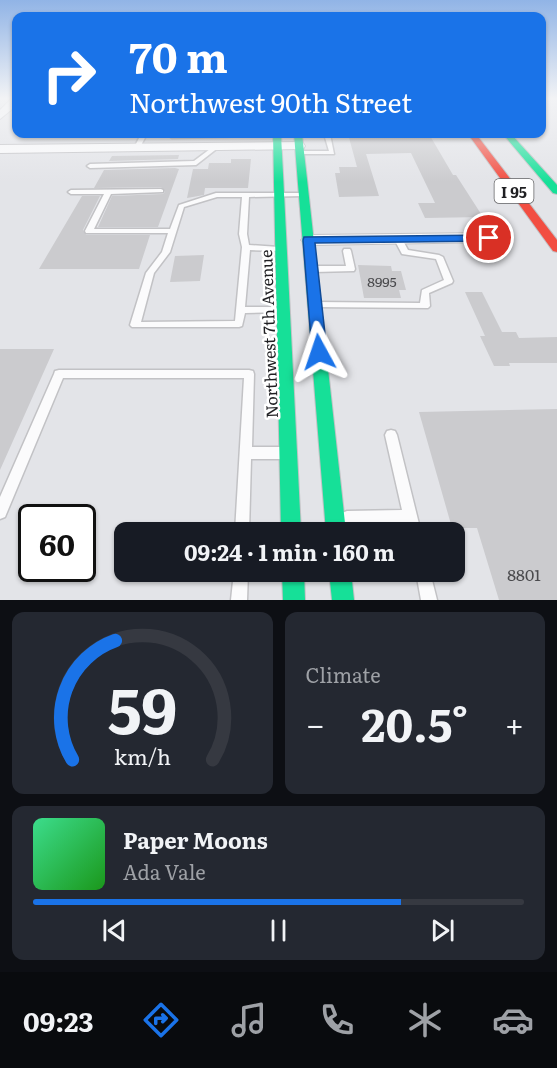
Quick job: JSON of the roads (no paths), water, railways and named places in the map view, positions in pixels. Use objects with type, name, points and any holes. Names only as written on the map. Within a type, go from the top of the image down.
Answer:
[{"type":"main road","name":"I 95","points":[[475,138],[557,248]]},
{"type":"main road","points":[[499,138],[557,190]]},
{"type":"main road","points":[[529,138],[541,151]]},
{"type":"main road","name":"Northwest 7th Avenue","points":[[278,140],[291,522]]},
{"type":"main road","points":[[299,144],[336,522]]},
{"type":"main road","points":[[293,582],[294,600]]},
{"type":"main road","points":[[341,582],[343,600]]},
{"type":"street","points":[[0,149],[137,148],[202,141],[216,147],[278,140],[299,144]]},
{"type":"street","points":[[309,240],[489,238]]},
{"type":"lane","points":[[137,148],[142,138]]},
{"type":"lane","points":[[184,138],[202,141],[227,138]]},
{"type":"lane","points":[[299,144],[332,153],[328,138]]},
{"type":"lane","points":[[90,166],[196,163],[216,147]]},
{"type":"lane","points":[[71,192],[161,191]]},
{"type":"lane","points":[[108,192],[89,231],[173,231]]},
{"type":"lane","points":[[246,194],[243,234],[246,247],[238,324],[135,326],[150,273],[166,252],[182,206],[216,195],[246,194],[304,194]]},
{"type":"lane","points":[[315,304],[425,306],[425,292],[449,281],[439,257],[405,252],[398,239]]},
{"type":"lane","points":[[246,247],[281,249]]},
{"type":"lane","points":[[311,269],[351,269],[347,251]]},
{"type":"lane","points":[[240,310],[284,310]]},
{"type":"lane","points":[[0,512],[59,374],[249,374],[242,522]]},
{"type":"lane","points":[[391,435],[411,522]]},
{"type":"lane","points":[[245,453],[288,453]]},
{"type":"lane","points":[[369,522],[410,517]]},
{"type":"lane","points":[[239,600],[240,582]]},
{"type":"lane","points":[[425,582],[429,600]]}]
